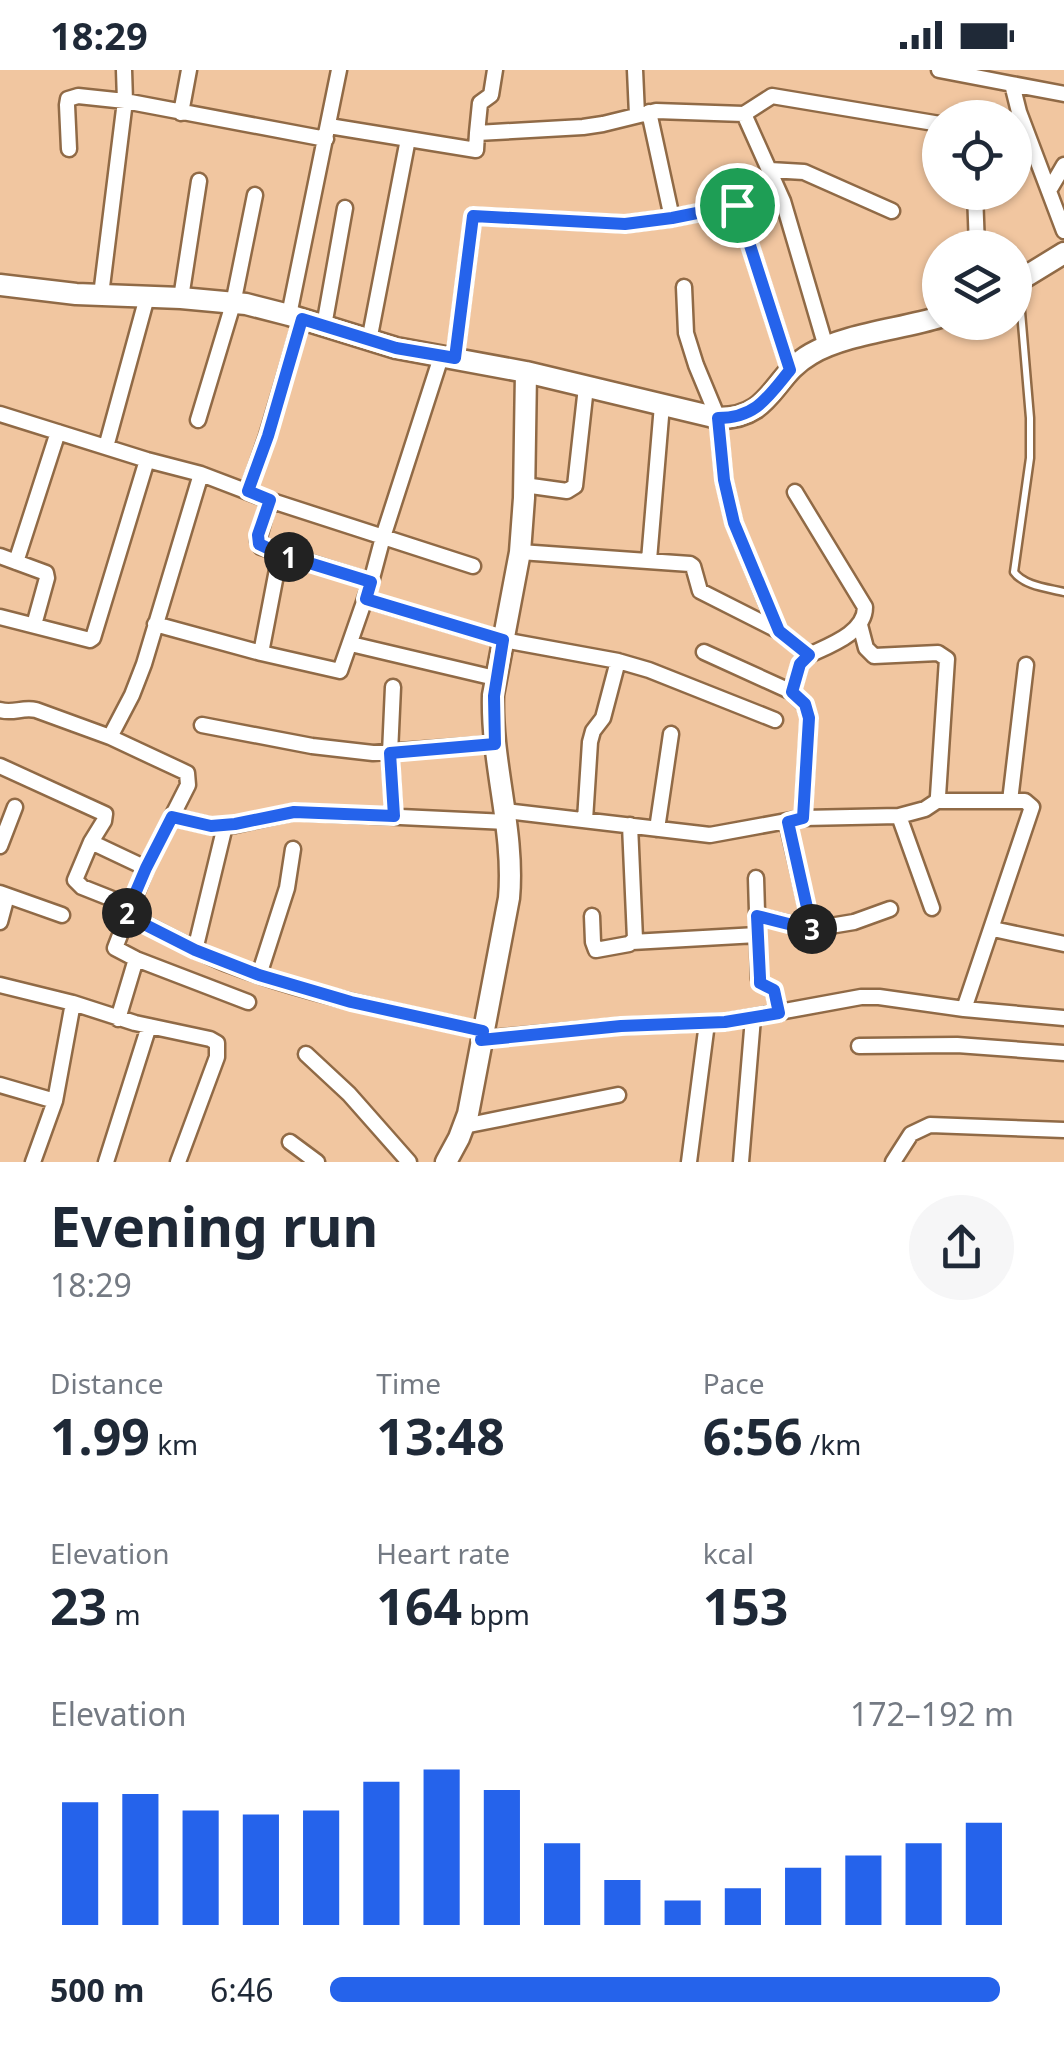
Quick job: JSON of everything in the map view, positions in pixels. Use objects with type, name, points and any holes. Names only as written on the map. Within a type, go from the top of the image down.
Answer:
[{"type":"street","points":[[101,296],[125,101],[124,70]]},
{"type":"street","points":[[181,113],[189,70]]},
{"type":"street","points":[[248,491],[268,436],[296,317],[339,70]]},
{"type":"street","points":[[69,150],[67,105],[72,96],[476,150],[480,103],[491,96],[495,70]]},
{"type":"street","points":[[635,70],[672,218]]},
{"type":"street","points":[[939,70],[971,72],[1064,94]]},
{"type":"street","points":[[1012,84],[1016,100]]},
{"type":"street","points":[[477,134],[583,127],[667,110],[744,114],[772,96],[922,121]]},
{"type":"street","points":[[744,114],[784,201],[826,347]]},
{"type":"street","points":[[369,340],[408,139]]},
{"type":"street","points":[[1032,156],[1050,189],[1064,231]]},
{"type":"street","points":[[1050,189],[1064,165]]},
{"type":"street","points":[[770,170],[804,172],[892,211]]},
{"type":"street","points":[[180,298],[199,182]]},
{"type":"street","points":[[198,420],[233,304],[256,195]]},
{"type":"street","points":[[155,624],[340,671],[383,537],[448,358],[473,216],[625,224],[784,201]]},
{"type":"street","points":[[737,205],[790,370]]},
{"type":"street","points":[[324,326],[346,208]]},
{"type":"street","points":[[1032,272],[1064,253]]},
{"type":"street","points":[[0,285],[101,296],[246,304],[369,340],[526,372],[718,418],[756,410],[790,370],[813,352],[922,323]]},
{"type":"street","points":[[684,286],[686,332],[718,418],[724,480],[734,523],[779,631]]},
{"type":"street","points":[[106,447],[148,297]]},
{"type":"street","points":[[446,1162],[464,1126],[508,898],[507,817],[493,719],[495,678],[520,552],[526,372]]},
{"type":"street","points":[[524,485],[572,490],[586,386]]},
{"type":"street","points":[[649,560],[662,405]]},
{"type":"street","points":[[0,414],[201,474],[473,566]]},
{"type":"street","points":[[16,562],[58,432]]},
{"type":"street","points":[[0,617],[90,640],[95,636],[148,460]]},
{"type":"street","points":[[110,737],[138,680],[201,474]]},
{"type":"street","points":[[792,692],[800,664],[860,625],[865,615],[865,606],[795,492]]},
{"type":"street","points":[[270,500],[258,542],[261,547],[371,582]]},
{"type":"street","points":[[520,552],[693,566],[700,592],[779,631],[809,655]]},
{"type":"street","points":[[261,653],[280,554]]},
{"type":"street","points":[[0,556],[46,573],[34,626]]},
{"type":"street","points":[[366,599],[503,640],[618,660],[774,720]]},
{"type":"street","points":[[860,625],[866,648],[874,656],[938,654],[947,658],[936,802]]},
{"type":"street","points":[[351,644],[495,678]]},
{"type":"street","points":[[704,652],[792,692],[805,704],[809,718],[795,820],[812,930]]},
{"type":"street","points":[[585,820],[590,737],[603,718],[618,660]]},
{"type":"street","points":[[1010,801],[1026,665]]},
{"type":"street","points":[[392,687],[390,753],[394,816]]},
{"type":"street","points":[[0,710],[36,710],[110,737],[187,773],[188,785],[146,868],[115,948],[248,1002]]},
{"type":"street","points":[[202,726],[312,746],[390,753],[495,744]]},
{"type":"street","points":[[658,829],[671,734]]},
{"type":"street","points":[[0,766],[105,814],[74,880],[82,887],[195,950],[259,975],[482,1035],[753,1018],[872,997],[1064,1018]]},
{"type":"street","points":[[172,817],[226,826],[294,812],[507,817],[585,820],[710,835],[795,820],[899,816],[936,802],[1025,801],[1032,811],[964,1009]]},
{"type":"street","points":[[0,846],[15,808]]},
{"type":"street","points":[[899,816],[932,908]]},
{"type":"street","points":[[630,825],[636,935],[632,942]]},
{"type":"street","points":[[195,950],[226,826]]},
{"type":"street","points":[[90,842],[146,868]]},
{"type":"street","points":[[259,975],[284,898],[292,849]]},
{"type":"street","points":[[756,878],[760,983],[774,990],[779,1013]]},
{"type":"street","points":[[0,922],[4,894],[62,915]]},
{"type":"street","points":[[757,916],[812,930],[854,922],[890,909]]},
{"type":"street","points":[[592,916],[596,950],[632,942],[757,935]]},
{"type":"street","points":[[993,929],[1063,941]]},
{"type":"street","points":[[118,1018],[136,959]]},
{"type":"street","points":[[0,985],[217,1044],[217,1057],[178,1162]]},
{"type":"street","points":[[33,1162],[54,1101],[73,1003]]},
{"type":"street","points":[[741,1162],[753,1018]]},
{"type":"street","points":[[689,1162],[707,1022]]},
{"type":"street","points":[[106,1162],[149,1026]]},
{"type":"street","points":[[859,1046],[957,1045],[1064,1052]]},
{"type":"street","points":[[306,1054],[349,1094],[409,1162]]},
{"type":"street","points":[[0,1085],[54,1101]]},
{"type":"street","points":[[464,1126],[618,1095]]},
{"type":"street","points":[[893,1162],[911,1134],[930,1126],[1064,1130]]},
{"type":"street","points":[[290,1142],[317,1162]]},
{"type":"lane","points":[[1022,340],[1030,458],[1014,572],[1018,578],[1064,592]]},
{"type":"route","points":[[737,205],[790,370],[756,410],[718,418],[724,480],[734,523],[771,616],[779,631],[809,655],[800,664],[792,692],[805,704],[809,718],[803,818],[788,822],[812,930],[757,916],[760,983],[774,990],[779,1013],[725,1022],[621,1026],[481,1040],[483,1031],[351,1002],[227,964],[126,915],[172,817],[211,826],[294,812],[394,816],[390,753],[495,744],[495,678],[503,640],[366,599],[371,582],[280,554],[258,542],[270,500],[248,491],[302,319],[396,348],[455,358],[473,216],[625,224],[737,205]]}]
